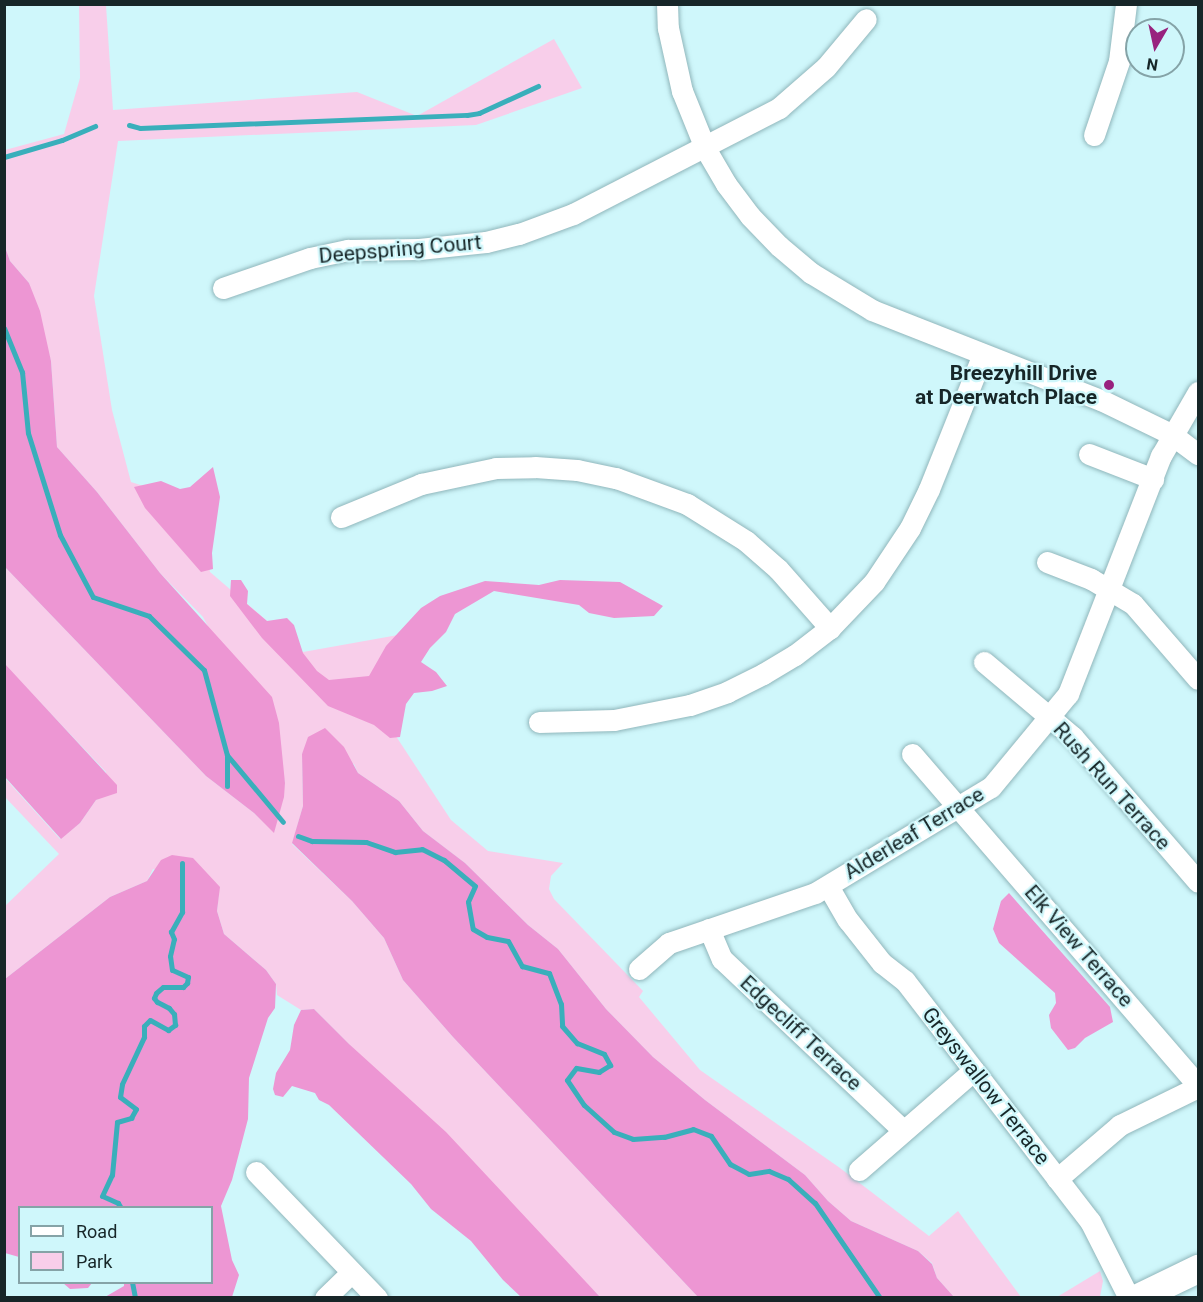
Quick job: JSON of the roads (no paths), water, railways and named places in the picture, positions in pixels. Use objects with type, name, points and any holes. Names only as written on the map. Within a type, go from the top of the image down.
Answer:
[{"type":"main road","points":[[1138,1298],[1198,1269]]},
{"type":"street","points":[[667,4],[668,28],[682,91],[705,148],[726,183],[750,216],[778,246],[811,273],[872,310],[1101,400],[1172,434],[1198,454]]},
{"type":"street","points":[[1094,135],[1119,61],[1125,4]]},
{"type":"street","name":"Deepspring Court","points":[[223,288],[290,263],[338,252],[450,247],[519,234],[573,214],[761,119],[795,95],[826,67],[866,19]]},
{"type":"street","points":[[539,722],[614,720],[648,716],[690,705],[727,692],[763,675],[795,655],[830,628],[874,582],[910,528],[929,489],[983,354]]},
{"type":"street","name":"Alderleaf Terrace","points":[[639,969],[669,943],[815,893],[991,787],[1072,687],[1172,434],[1198,392]]},
{"type":"street","points":[[1089,454],[1153,479]]},
{"type":"street","points":[[341,517],[421,484],[496,468],[556,468],[616,478],[687,504],[746,541],[777,570],[830,628]]},
{"type":"street","points":[[1047,561],[1091,579],[1133,604],[1196,670]]},
{"type":"street","name":"Rush Run Terrace","points":[[984,662],[1074,737],[1198,882]]},
{"type":"street","name":"Elk View Terrace","points":[[912,754],[1198,1086]]},
{"type":"street","name":"Greyswallow Terrace","points":[[828,886],[848,920],[882,963],[905,981],[1090,1221],[1129,1298]]},
{"type":"street","name":"Edgecliff Terrace","points":[[709,928],[722,960],[904,1131]]},
{"type":"street","points":[[859,1170],[974,1070]]},
{"type":"street","points":[[1057,1179],[1120,1125],[1198,1086]]},
{"type":"street","points":[[256,1172],[376,1298]]},
{"type":"street","points":[[325,1298],[352,1272]]},
{"type":"waterway","points":[[129,125],[140,128],[467,115],[479,113],[538,86]]},
{"type":"waterway","points":[[4,157],[62,140],[95,126]]},
{"type":"waterway","points":[[4,328],[22,372],[28,433],[60,535],[93,597],[149,616],[204,670],[227,755],[283,822]]},
{"type":"waterway","points":[[227,755],[227,786]]},
{"type":"waterway","points":[[298,836],[312,841],[366,842],[395,852],[422,849],[444,860],[475,886],[468,902],[473,929],[487,937],[508,941],[522,966],[549,973],[561,1004],[562,1026],[577,1043],[604,1054],[610,1065],[599,1072],[576,1068],[567,1080],[584,1105],[614,1132],[633,1139],[664,1137],[693,1129],[711,1136],[730,1164],[749,1174],[769,1171],[788,1179],[815,1203],[880,1298]]},
{"type":"waterway","points":[[120,1206],[102,1196],[112,1175],[117,1122],[131,1118],[136,1109],[120,1097],[122,1084],[144,1037],[144,1026],[150,1020],[168,1030],[175,1025],[174,1014],[169,1008],[157,1002],[154,998],[156,993],[163,987],[183,987],[187,983],[188,977],[172,970],[170,956],[174,939],[171,932],[182,912],[182,863]]},
{"type":"waterway","points":[[132,1284],[135,1298]]},
{"type":"place","name":"Breezyhill Drive at Deerwatch Place","points":[[1109,385]]}]
